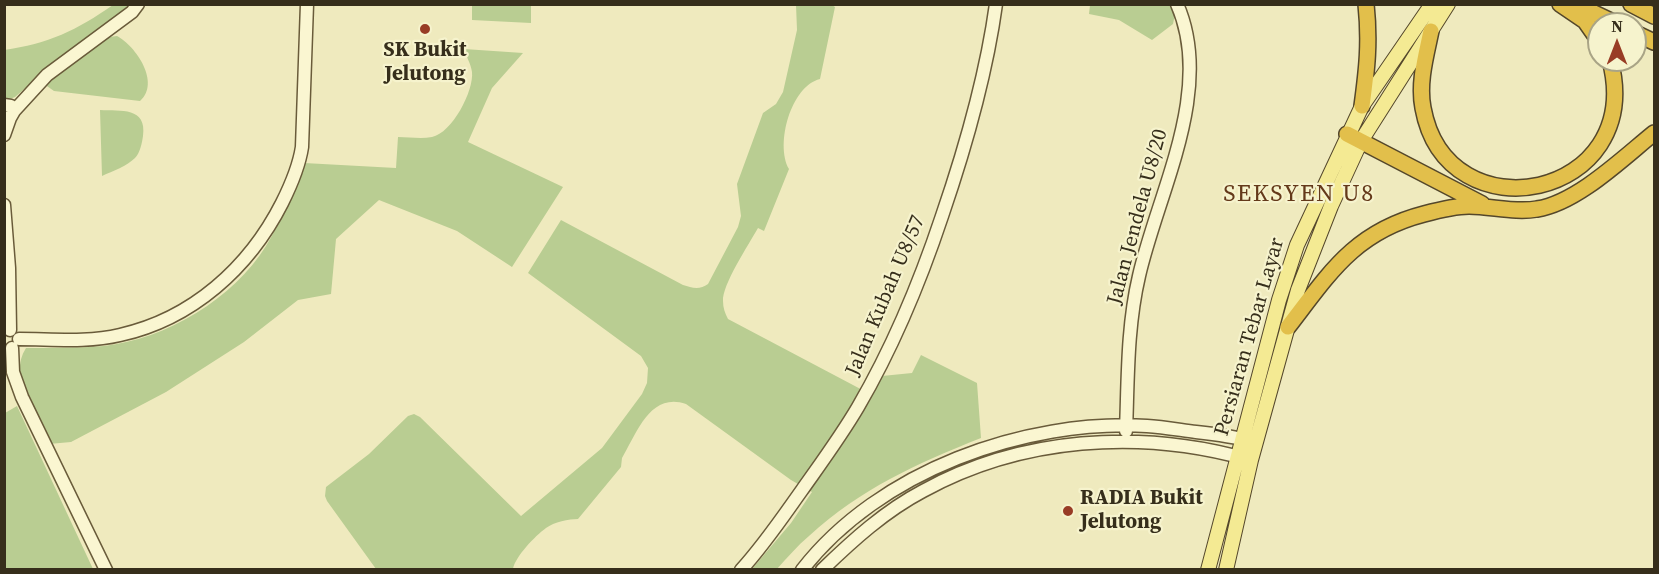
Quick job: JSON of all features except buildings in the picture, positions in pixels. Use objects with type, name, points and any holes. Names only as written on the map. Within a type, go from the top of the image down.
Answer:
[{"type":"highway","points":[[1362,106],[1370,35],[1366,4]]},
{"type":"highway","points":[[1560,4],[1587,24]]},
{"type":"highway","points":[[1575,4],[1592,12]]},
{"type":"highway","points":[[1631,4],[1654,16]]},
{"type":"highway","points":[[1431,30],[1422,89],[1422,106],[1427,125],[1436,144],[1452,163],[1470,176],[1495,186],[1530,188],[1545,185],[1567,177],[1585,162],[1600,145],[1612,120],[1616,98],[1613,72]]},
{"type":"highway","points":[[1288,327],[1326,277],[1350,252],[1373,235],[1395,224],[1447,208],[1469,206],[1493,209],[1537,209],[1569,198],[1654,133]]},
{"type":"highway","points":[[1347,134],[1493,209]]},
{"type":"main road","name":"Persiaran Tebar Layar","points":[[1226,570],[1245,458],[1279,300],[1297,245],[1362,106],[1432,4]]},
{"type":"main road","name":"Persiaran Tebar Layar","points":[[1249,441],[1298,291],[1330,206],[1361,141],[1448,4]]},
{"type":"main road","name":"Persiaran Tebar Layar","points":[[1208,570],[1245,458]]},
{"type":"street","points":[[4,135],[8,111],[47,75],[132,12],[138,4]]},
{"type":"street","points":[[10,339],[81,340],[120,335],[140,329],[163,320],[203,297],[219,285],[252,252],[277,213],[300,161],[308,4]]},
{"type":"street","name":"Jalan Kubah U8/57","points":[[741,570],[779,524],[842,434],[870,386],[905,312],[928,256],[972,123],[984,77],[996,4]]},
{"type":"street","name":"Jalan Jendela U8/20","points":[[1125,441],[1129,341],[1134,299],[1147,246],[1175,159],[1188,88],[1189,45],[1186,27],[1177,4]]},
{"type":"street","points":[[4,206],[9,268],[10,339],[14,372],[22,397],[106,570]]},
{"type":"street","points":[[802,570],[846,524],[916,477],[965,456],[1010,441],[1048,432],[1126,426],[1166,428],[1249,441]]},
{"type":"street","points":[[822,570],[855,538],[923,490],[965,471],[1011,456],[1045,447],[1125,441],[1171,444],[1245,458]]},
{"type":"green space","points":[[1170,4],[1175,14],[1173,24],[1152,40],[1119,20],[1089,14],[1090,5]]},
{"type":"green space","points":[[113,5],[129,5],[68,51],[15,97],[5,101],[4,50],[35,44],[62,35]]},
{"type":"green space","points":[[472,5],[531,5],[531,23],[472,20]]},
{"type":"green space","points":[[796,5],[832,5],[835,7],[820,79],[801,92],[788,117],[784,145],[789,169],[764,231],[758,228],[727,285],[723,301],[726,315],[728,319],[870,394],[882,376],[912,373],[921,355],[977,383],[981,438],[890,479],[849,504],[800,544],[777,569],[752,569],[791,523],[812,492],[791,480],[686,404],[674,402],[663,404],[646,417],[622,458],[621,467],[578,519],[562,521],[546,528],[526,547],[513,569],[376,569],[327,501],[326,487],[369,454],[408,416],[414,414],[420,417],[521,516],[602,448],[642,394],[647,383],[648,368],[641,356],[528,273],[561,220],[683,285],[696,288],[708,284],[738,227],[741,216],[737,184],[763,113],[776,104],[783,92],[797,30]]},
{"type":"green space","points":[[117,36],[132,48],[144,66],[148,85],[140,101],[54,91],[44,84],[109,37]]},
{"type":"green space","points":[[464,49],[523,53],[492,88],[468,142],[563,187],[512,267],[457,231],[379,200],[336,239],[331,294],[298,300],[244,342],[166,392],[71,442],[49,444],[31,409],[22,384],[21,359],[26,348],[94,347],[127,342],[174,325],[217,299],[252,265],[266,246],[282,216],[304,163],[396,168],[398,137],[432,137],[447,128],[460,110],[472,80],[472,72]]},
{"type":"green space","points":[[100,110],[131,112],[141,120],[143,127],[141,145],[135,158],[102,176]]},
{"type":"green space","points":[[17,406],[93,569],[5,569],[5,413]]},
{"type":"place","name":"SK Bukit Jelutong","points":[[425,29]]},
{"type":"place","name":"RADIA Bukit Jelutong","points":[[1068,511]]},
{"type":"district","name":"SEKSYEN U8","points":[[1299,195]]}]
